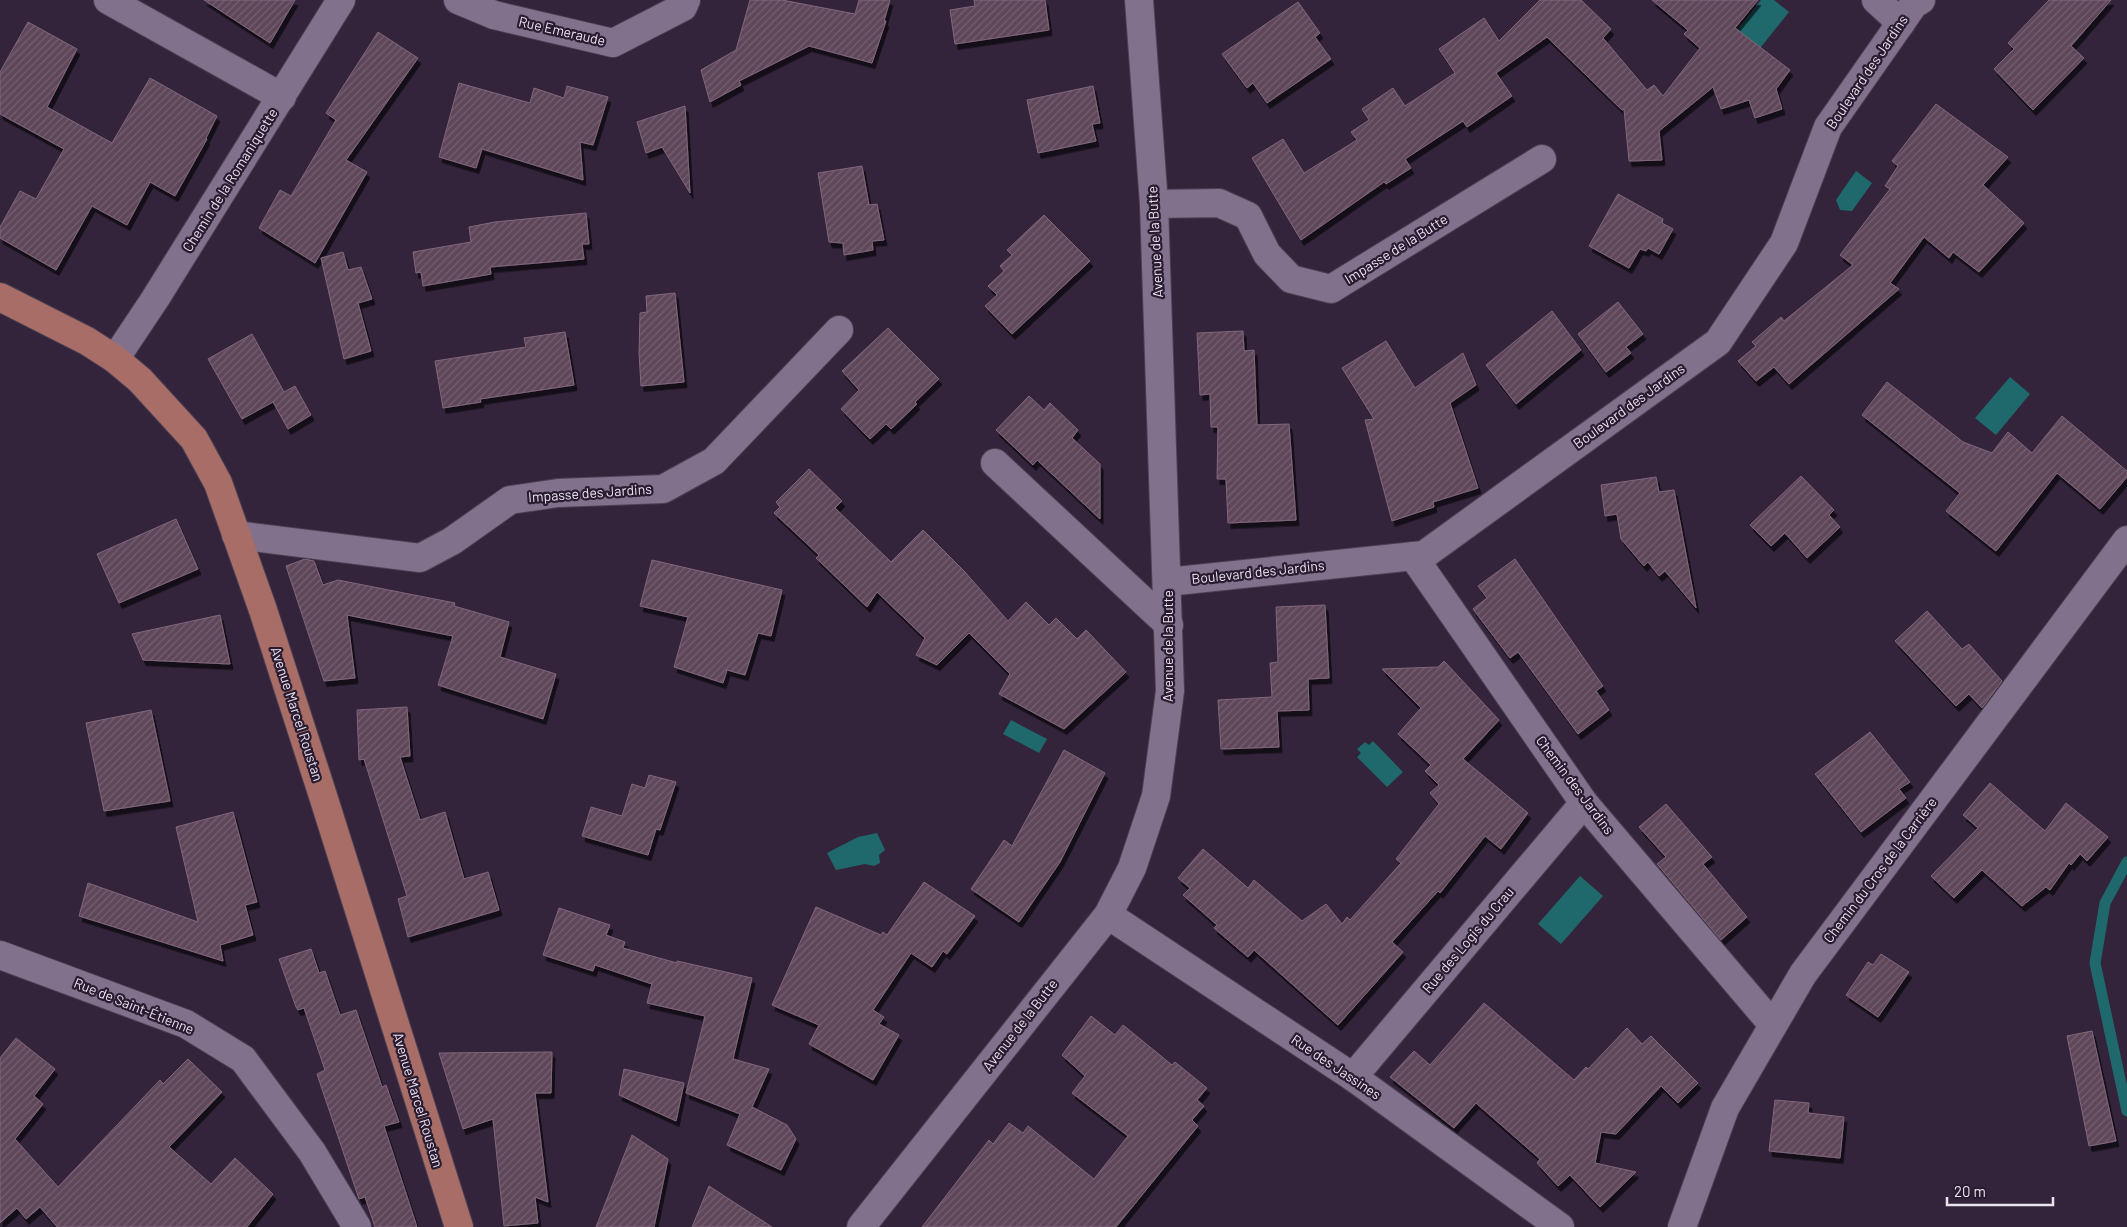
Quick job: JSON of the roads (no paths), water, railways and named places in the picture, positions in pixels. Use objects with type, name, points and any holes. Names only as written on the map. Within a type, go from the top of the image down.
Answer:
[{"type":"main road","name":"Avenue Marcel Roustan","points":[[0,297],[87,341],[115,359],[140,380],[194,439],[218,483],[323,796],[459,1227]]},
{"type":"street","points":[[108,0],[282,97]]},
{"type":"street","name":"Chemin de la Romaniquette","points":[[115,359],[155,299],[341,0]]},
{"type":"street","name":"Rue Emeraude","points":[[458,0],[494,15],[613,44],[683,7],[686,0]]},
{"type":"street","name":"Avenue de la Butte","points":[[860,1227],[1108,915],[1132,868],[1156,796],[1170,691],[1169,625],[1154,204],[1138,0]]},
{"type":"street","points":[[1876,0],[1901,23]]},
{"type":"street","name":"Boulevard des Jardins","points":[[1167,582],[1424,554],[1718,342],[1784,243],[1828,127],[1914,4],[1922,0]]},
{"type":"street","name":"Impasse de la Butte","points":[[1154,204],[1219,203],[1248,216],[1267,254],[1291,280],[1331,289],[1542,158]]},
{"type":"street","name":"Impasse des Jardins","points":[[236,535],[420,558],[452,541],[510,500],[558,493],[663,489],[714,461],[839,330]]},
{"type":"street","points":[[995,463],[1169,625]]},
{"type":"street","name":"Chemin du Cros de la Carrière","points":[[1682,1227],[1725,1108],[1803,974],[2127,540]]},
{"type":"street","name":"Chemin des Jardins","points":[[1413,556],[1584,803],[1773,1025]]},
{"type":"street","name":"Rue des Logis du Crau","points":[[1353,1077],[1584,803]]},
{"type":"street","name":"Rue des Jassines","points":[[1108,915],[1353,1077],[1560,1227]]},
{"type":"street","name":"Rue de Saint-Étienne","points":[[0,954],[186,1024],[243,1059],[312,1152],[357,1227]]},
{"type":"waterway","points":[[2127,862],[2105,903],[2095,963],[2127,1111]]}]
